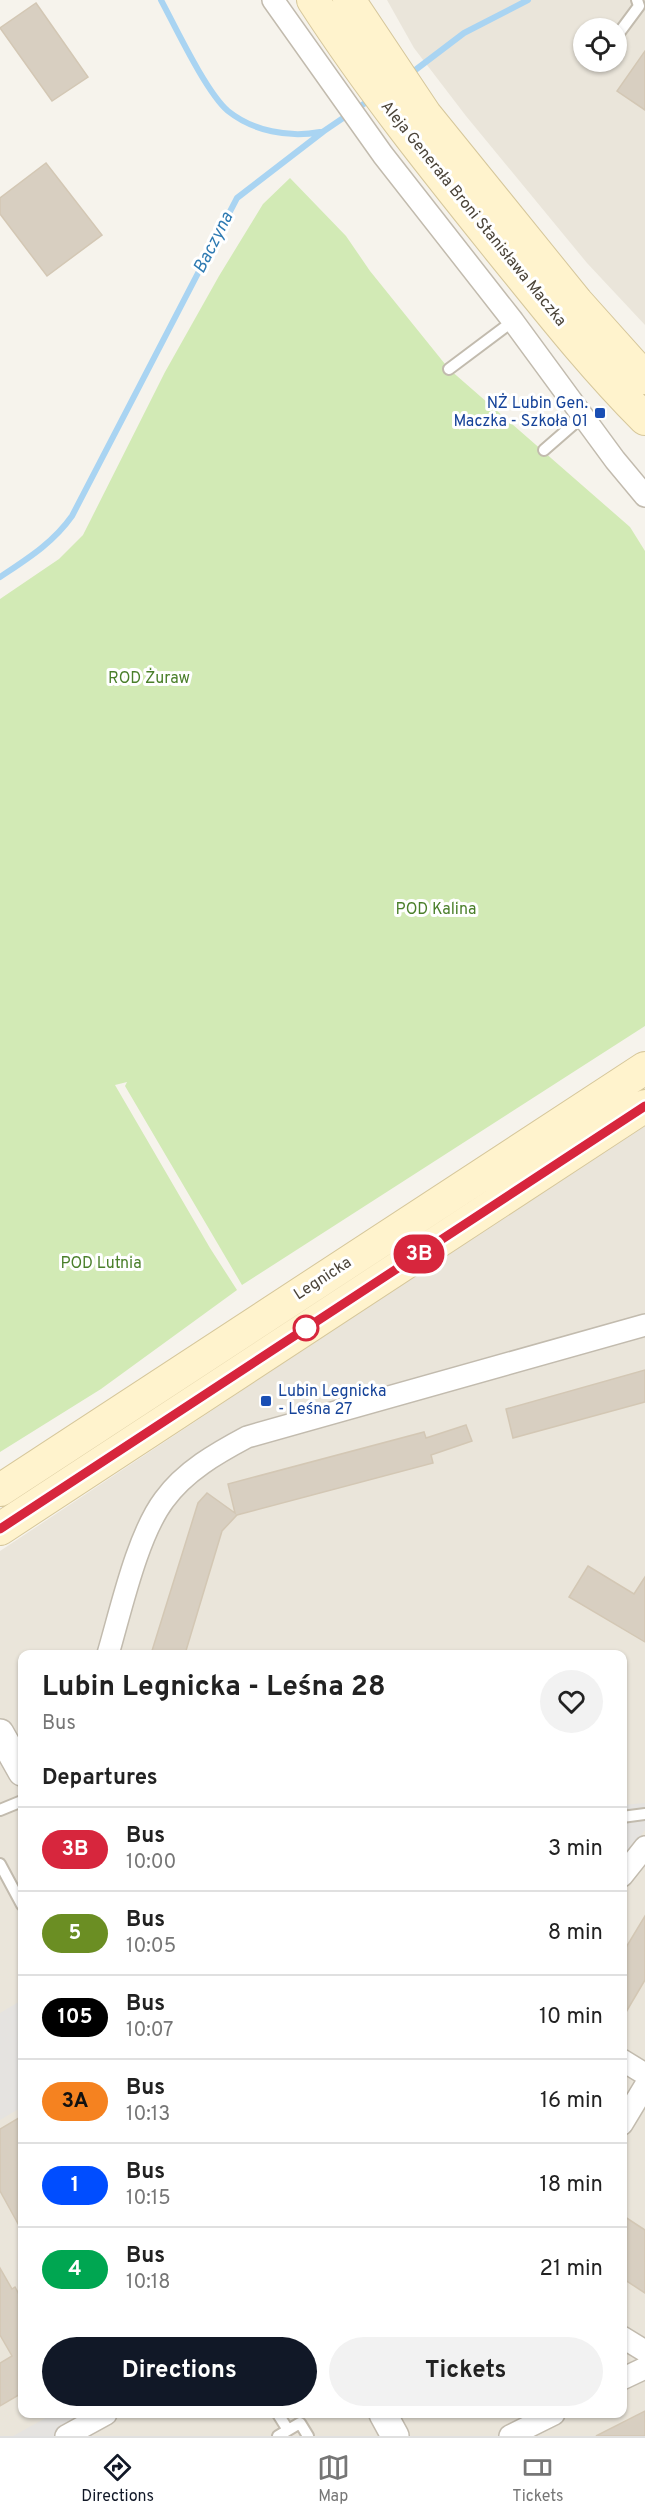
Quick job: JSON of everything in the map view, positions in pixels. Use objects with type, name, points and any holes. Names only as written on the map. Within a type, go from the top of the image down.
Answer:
[{"type":"main road","name":"Aleja Generała Broni Stanisława Maczka","points":[[314,0],[365,52],[559,323],[645,418]]},
{"type":"main road","name":"Aleja Generała Broni Stanisława Maczka","points":[[349,0],[365,52]]},
{"type":"main road","name":"Aleja Generała Broni Stanisława Maczka","points":[[414,123],[645,378]]},
{"type":"main road","name":"Legnicka","points":[[0,1490],[645,1068]]},
{"type":"main road","name":"Legnicka","points":[[0,1529],[645,1106]]},
{"type":"street","points":[[273,0],[326,78],[383,155],[513,321],[615,460],[645,496]]},
{"type":"street","points":[[109,1650],[146,1532],[164,1500],[184,1478],[214,1454],[247,1437],[645,1325]]},
{"type":"street","points":[[0,1733],[18,1765]]},
{"type":"street","points":[[627,1870],[645,1847]]},
{"type":"street","points":[[627,2063],[645,2074]]},
{"type":"street","points":[[627,2116],[645,2086]]},
{"type":"street","points":[[627,2340],[645,2351]]},
{"type":"street","points":[[627,2377],[645,2368]]},
{"type":"street","points":[[66,2436],[99,2418]]},
{"type":"street","points":[[384,2418],[395,2436]]},
{"type":"street","points":[[510,2436],[546,2418]]},
{"type":"lane","points":[[627,22],[639,6],[637,0]]},
{"type":"lane","points":[[449,369],[513,321]]},
{"type":"lane","points":[[544,450],[583,416]]},
{"type":"lane","points":[[0,1810],[18,1803]]},
{"type":"lane","points":[[627,1816],[645,1814]]},
{"type":"lane","points":[[0,1864],[4,1882],[18,1900]]},
{"type":"lane","points":[[279,2418],[283,2433],[300,2423],[308,2436]]},
{"type":"shaded area","points":[[387,0],[645,0],[645,325],[587,263],[466,116],[414,48]]},
{"type":"shaded area","points":[[645,1123],[645,2436],[0,2436],[0,1551]]},
{"type":"shaded area","points":[[645,1803],[645,1830],[627,1853],[627,1805]]},
{"type":"shaded area","points":[[18,2002],[18,2109],[0,2120],[0,2013]]},
{"type":"shaded area","points":[[46,2418],[93,2418],[66,2436],[13,2436]]},
{"type":"green space","points":[[290,178],[346,236],[370,271],[449,369],[630,527],[645,551],[645,1026],[242,1285],[125,1086],[127,1082],[115,1085],[237,1290],[101,1389],[0,1452],[0,599],[59,559],[83,535],[165,372],[219,276],[263,204]]},
{"type":"building","points":[[36,3],[88,77],[52,101],[0,28]]},
{"type":"building","points":[[645,51],[645,110],[617,91]]},
{"type":"building","points":[[46,163],[102,235],[47,276],[0,214],[0,198]]},
{"type":"building","points":[[645,1370],[645,1402],[513,1438],[506,1409]]},
{"type":"building","points":[[466,1425],[472,1441],[431,1455],[433,1463],[237,1515],[222,1531],[186,1650],[152,1650],[198,1503],[207,1493],[235,1513],[228,1484],[424,1432],[426,1438]]},
{"type":"building","points":[[588,1566],[634,1594],[645,1577],[645,1642],[569,1597]]},
{"type":"building","points":[[645,1916],[645,1980],[627,2011],[627,1946]]},
{"type":"building","points":[[18,2118],[18,2224],[0,2191],[0,2129]]},
{"type":"building","points":[[627,2218],[645,2230],[645,2293],[627,2281]]},
{"type":"building","points":[[0,2268],[12,2289],[15,2287],[18,2293],[18,2395],[0,2406],[0,2363],[12,2356],[0,2335]]},
{"type":"building","points":[[645,2411],[645,2436],[596,2436]]},
{"type":"waterway","points":[[161,0],[210,90],[228,111],[249,124],[272,131],[296,134],[320,132]]},
{"type":"waterway","name":"Baczyna","points":[[410,74],[464,33],[528,0]]},
{"type":"waterway","name":"Baczyna","points":[[0,577],[48,542],[72,516],[237,198],[324,131],[371,99]]},
{"type":"bus line","name":"3B","points":[[0,1529],[645,1106]]},
{"type":"place","name":"NŻ Lubin Gen. Maczka - Szkoła 01","points":[[600,413]]},
{"type":"place","name":"Lubin Legnicka - Leśna 27","points":[[266,1401]]},
{"type":"park label","name":"ROD Żuraw","points":[[149,679]]},
{"type":"park label","name":"POD Kalina","points":[[436,910]]},
{"type":"park label","name":"POD Lutnia","points":[[101,1264]]}]
